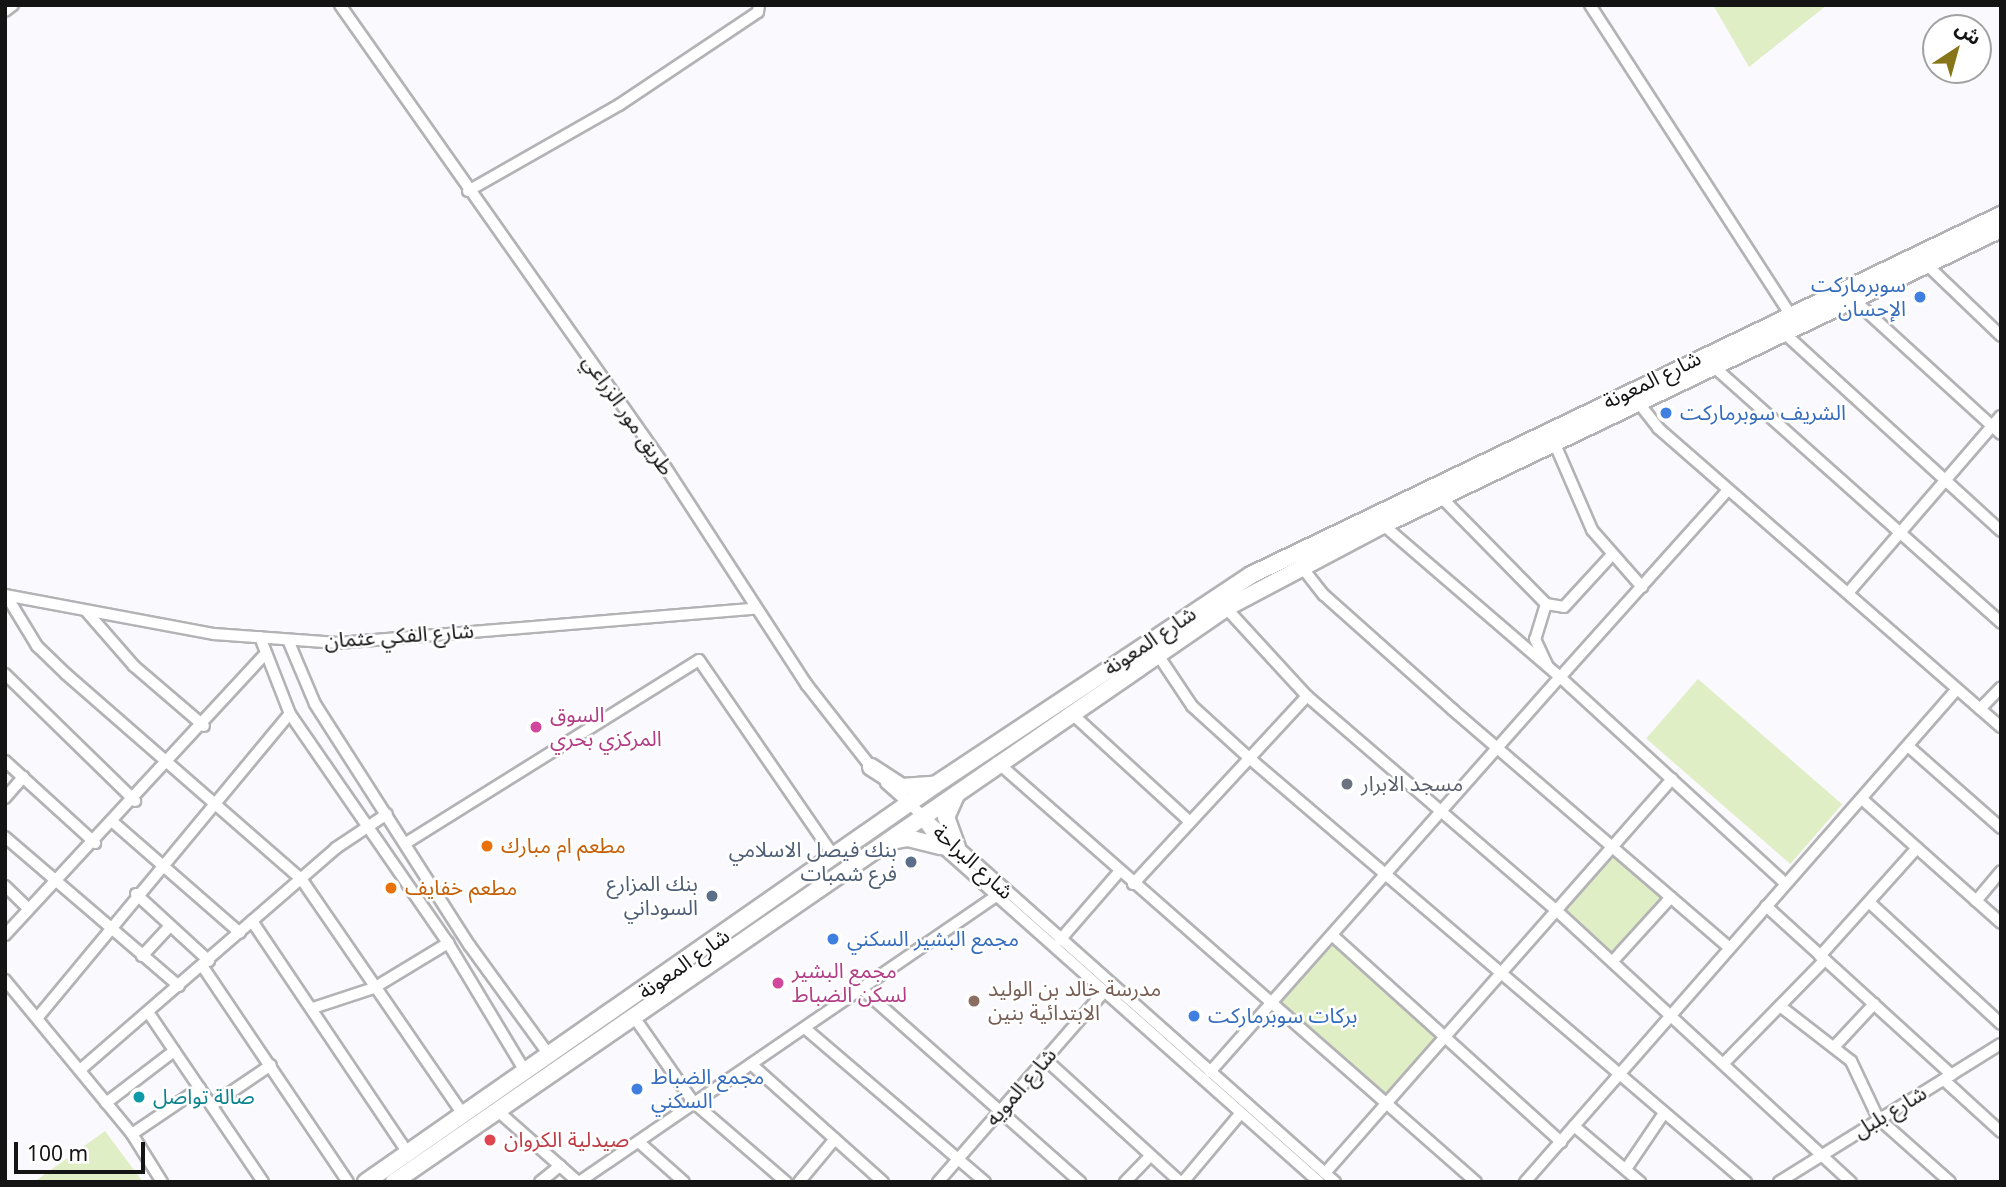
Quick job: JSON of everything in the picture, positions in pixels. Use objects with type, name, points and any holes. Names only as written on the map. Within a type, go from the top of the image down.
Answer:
[{"type":"highway","name":"شارع المعونة","points":[[394,1182],[499,1112],[597,1032],[935,785],[1251,575],[1789,313],[2001,215]]},
{"type":"highway","name":"شارع المعونة","points":[[366,1182],[550,1056],[634,1017],[886,843],[962,786],[1156,652],[1226,608],[1383,525],[2000,230]]},
{"type":"highway","points":[[871,767],[902,787],[935,785]]},
{"type":"highway","points":[[886,843],[908,838],[949,847],[946,810],[962,786]]},
{"type":"street","points":[[5,11],[13,5]]},
{"type":"street","name":"طريق مور الزراعي","points":[[340,5],[468,191],[662,463],[754,609],[871,767],[921,818]]},
{"type":"street","points":[[468,191],[619,105],[758,12],[759,5]]},
{"type":"street","points":[[1590,5],[1789,313]]},
{"type":"street","points":[[1926,264],[2001,336]]},
{"type":"street","points":[[1853,299],[1996,430]]},
{"type":"street","points":[[1783,332],[2001,531]]},
{"type":"street","points":[[1713,366],[2001,623]]},
{"type":"street","points":[[1637,402],[1728,490],[2001,727]]},
{"type":"street","points":[[1848,593],[1900,532],[1996,430],[2001,416]]},
{"type":"street","points":[[1554,442],[1582,512],[1610,557],[1642,587]]},
{"type":"street","points":[[1209,1072],[1728,490]]},
{"type":"street","points":[[1441,498],[1546,604],[1564,607],[1610,557]]},
{"type":"street","points":[[1383,525],[1560,677],[1786,884]]},
{"type":"street","points":[[1301,566],[1324,595],[1730,947]]},
{"type":"street","points":[[6,595],[37,646],[302,880],[464,1116]]},
{"type":"street","name":"شارع الفكي عثمان","points":[[6,595],[87,612],[260,638],[338,643],[754,609]]},
{"type":"street","points":[[1546,604],[1535,639],[1548,667]]},
{"type":"street","points":[[1226,608],[1307,696],[1442,810],[1613,961],[1851,1182]]},
{"type":"street","points":[[87,612],[134,666],[204,726]]},
{"type":"street","points":[[260,638],[263,656],[290,714],[368,822],[448,943],[526,1073]]},
{"type":"street","points":[[288,640],[315,704],[550,1056]]},
{"type":"street","points":[[1156,652],[1192,706],[1248,757],[1384,876],[1746,1182]]},
{"type":"street","points":[[5,935],[28,908],[169,765],[263,656]]},
{"type":"street","points":[[406,843],[699,660],[835,858]]},
{"type":"street","points":[[5,674],[135,801]]},
{"type":"street","points":[[1980,709],[2001,687]]},
{"type":"street","points":[[1526,1182],[1957,689]]},
{"type":"street","points":[[1133,884],[1307,696]]},
{"type":"street","points":[[1070,712],[1190,821]]},
{"type":"street","points":[[38,1017],[136,894],[290,714]]},
{"type":"street","points":[[1908,746],[2001,828]]},
{"type":"street","points":[[5,761],[95,843]]},
{"type":"street","points":[[997,762],[1119,872],[1272,1000],[1476,1182]]},
{"type":"street","points":[[5,798],[23,777]]},
{"type":"street","points":[[1322,1177],[1672,779]]},
{"type":"street","points":[[1862,799],[2001,923]]},
{"type":"street","points":[[80,1070],[368,822],[387,814]]},
{"type":"street","name":"شارع البراحة","points":[[921,818],[996,896],[1241,1113],[1322,1177],[1335,1182]]},
{"type":"street","name":"شارع البراحة","points":[[921,818],[949,847],[1060,940],[1322,1177]]},
{"type":"street","points":[[114,823],[240,933]]},
{"type":"street","points":[[5,836],[108,929],[179,986]]},
{"type":"street","points":[[1724,1063],[1780,1006],[1917,848]]},
{"type":"street","points":[[1976,901],[2001,871]]},
{"type":"street","points":[[1060,940],[1119,872]]},
{"type":"street","points":[[5,886],[28,908]]},
{"type":"street","points":[[136,894],[206,964],[348,1182]]},
{"type":"street","points":[[499,1112],[578,1182],[641,1144],[693,1102],[807,1030],[861,988],[996,896]]},
{"type":"street","points":[[1613,961],[1671,897]]},
{"type":"street","points":[[1870,903],[2001,1024]]},
{"type":"street","points":[[1766,906],[1874,1004],[2001,1132]]},
{"type":"street","points":[[252,921],[408,1153]]},
{"type":"street","points":[[142,956],[170,926]]},
{"type":"street","points":[[1332,936],[1561,1142]]},
{"type":"street","points":[[313,1008],[374,988],[448,943]]},
{"type":"street","points":[[5,980],[132,1134],[162,1182]]},
{"type":"street","points":[[861,988],[1001,1109],[1080,1182]]},
{"type":"street","name":"شارع المويه","points":[[938,1182],[1104,992]]},
{"type":"street","points":[[1834,1046],[1874,1004]]},
{"type":"street","points":[[1780,1006],[1851,1061],[1878,1118],[1950,1182]]},
{"type":"street","points":[[148,1012],[263,1182]]},
{"type":"street","points":[[634,1017],[693,1102],[786,1182]]},
{"type":"street","points":[[807,1030],[985,1182]]},
{"type":"street","name":"شارع بلبل","points":[[1779,1182],[1878,1118],[1998,1049]]},
{"type":"street","points":[[106,1103],[174,1051]]},
{"type":"street","points":[[1045,1059],[1182,1182],[1241,1113]]},
{"type":"street","points":[[751,1064],[883,1182]]},
{"type":"street","points":[[212,1105],[271,1065]]},
{"type":"street","points":[[132,1134],[200,1088]]},
{"type":"street","points":[[1626,1169],[1664,1113]]},
{"type":"street","points":[[1574,1126],[1640,1182]]},
{"type":"street","points":[[799,1182],[835,1139]]},
{"type":"street","points":[[641,1144],[684,1182]]},
{"type":"street","points":[[1125,1182],[1150,1156]]},
{"type":"street","points":[[540,1182],[561,1166]]},
{"type":"green space","points":[[1713,5],[1827,5],[1749,67]]},
{"type":"green space","points":[[1698,679],[1842,804],[1790,864],[1646,739]]},
{"type":"green space","points":[[1616,853],[1665,899],[1613,954],[1564,909]]},
{"type":"green space","points":[[1331,944],[1435,1038],[1384,1094],[1280,1000]]},
{"type":"green space","points":[[105,1131],[143,1182],[34,1182]]},
{"type":"place","name":"سوبرماركت الإحسان","points":[[1920,297]]},
{"type":"place","name":"الشريف سوبرماركت","points":[[1666,413]]},
{"type":"place","name":"السوق المركزي بحري","points":[[536,727]]},
{"type":"place","name":"مسجد الابرار","points":[[1347,784]]},
{"type":"place","name":"مطعم ام مبارك","points":[[487,846]]},
{"type":"place","name":"بنك فيصل الاسلامي فرع شمبات","points":[[911,862]]},
{"type":"place","name":"مطعم خفايف","points":[[391,888]]},
{"type":"place","name":"بنك المزارع السوداني","points":[[712,896]]},
{"type":"place","name":"مجمع البشير السكني","points":[[833,939]]},
{"type":"place","name":"مجمع البشير لسكن الضباط","points":[[778,983]]},
{"type":"place","name":"مدرسة خالد بن الوليد الابتدائية بنين","points":[[974,1001]]},
{"type":"place","name":"بركات سوبرماركت","points":[[1194,1016]]},
{"type":"place","name":"مجمع الضباط السكني","points":[[637,1089]]},
{"type":"place","name":"صالة تواصل","points":[[139,1097]]},
{"type":"place","name":"صيدلية الكروان","points":[[490,1140]]}]
